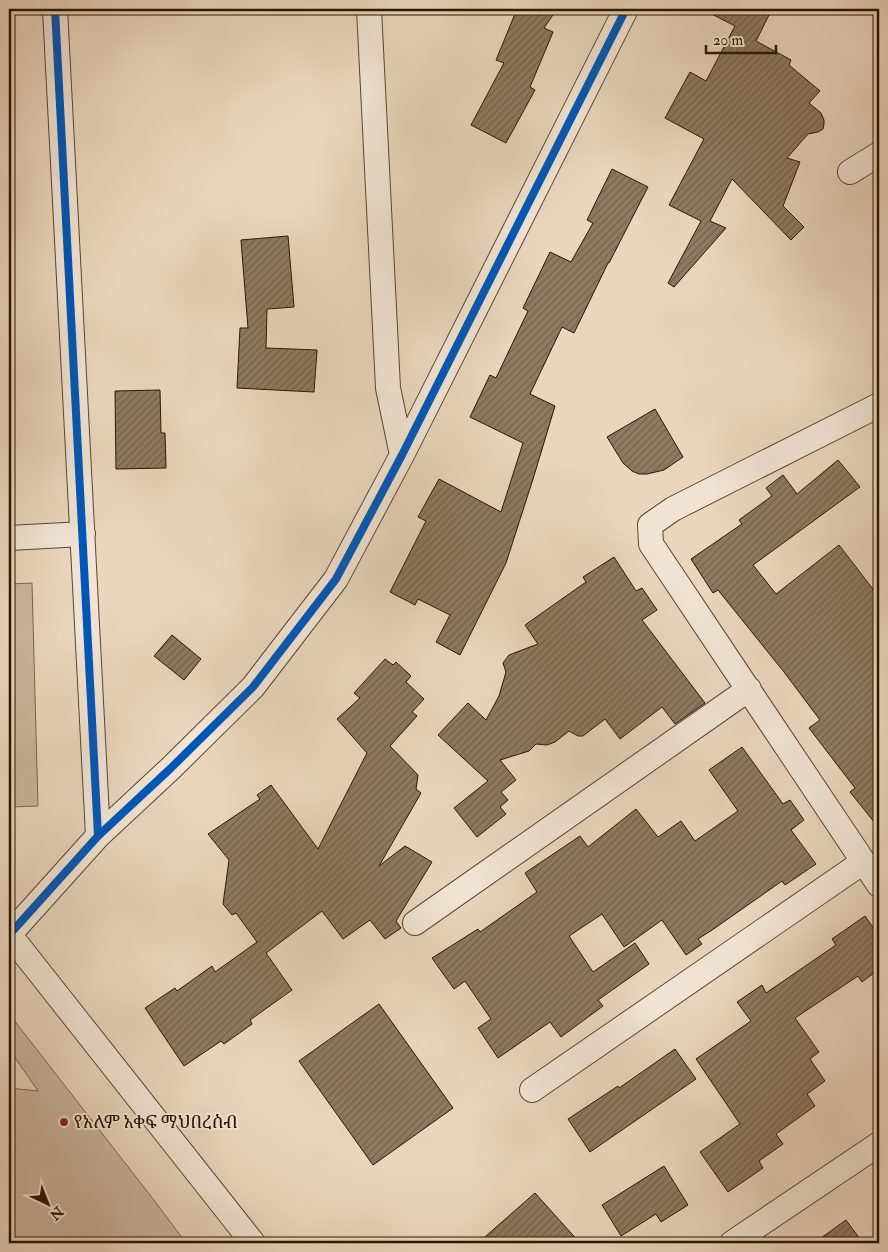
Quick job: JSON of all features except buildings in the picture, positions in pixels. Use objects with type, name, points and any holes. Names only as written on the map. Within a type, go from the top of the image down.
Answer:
[{"type":"street","points":[[55,9],[98,836]]},
{"type":"street","points":[[369,9],[388,388],[402,454]]},
{"type":"street","points":[[253,1243],[9,934],[98,836],[171,768],[253,687],[336,580],[402,454],[626,9]]},
{"type":"street","points":[[850,172],[879,154]]},
{"type":"street","points":[[879,405],[673,509],[650,525],[651,544],[879,885]]},
{"type":"street","points":[[9,538],[83,534]]},
{"type":"street","points":[[415,924],[748,689]]},
{"type":"street","points":[[532,1090],[863,862]]},
{"type":"street","points":[[732,1243],[879,1144]]},
{"type":"shaded area","points":[[32,583],[38,806],[9,807],[9,584]]},
{"type":"shaded area","name":"የአለም አቀፍ ማህበረስብ","points":[[13,1019],[186,1243],[9,1243],[9,1088],[38,1091],[9,1049],[9,1022]]},
{"type":"cycle path","points":[[55,9],[98,836]]},
{"type":"cycle path","points":[[9,935],[98,836],[171,768],[253,687],[336,579],[402,455],[626,9]]},
{"type":"place","name":"የአለም አቀፍ ማህበረስብ","points":[[64,1122]]}]
